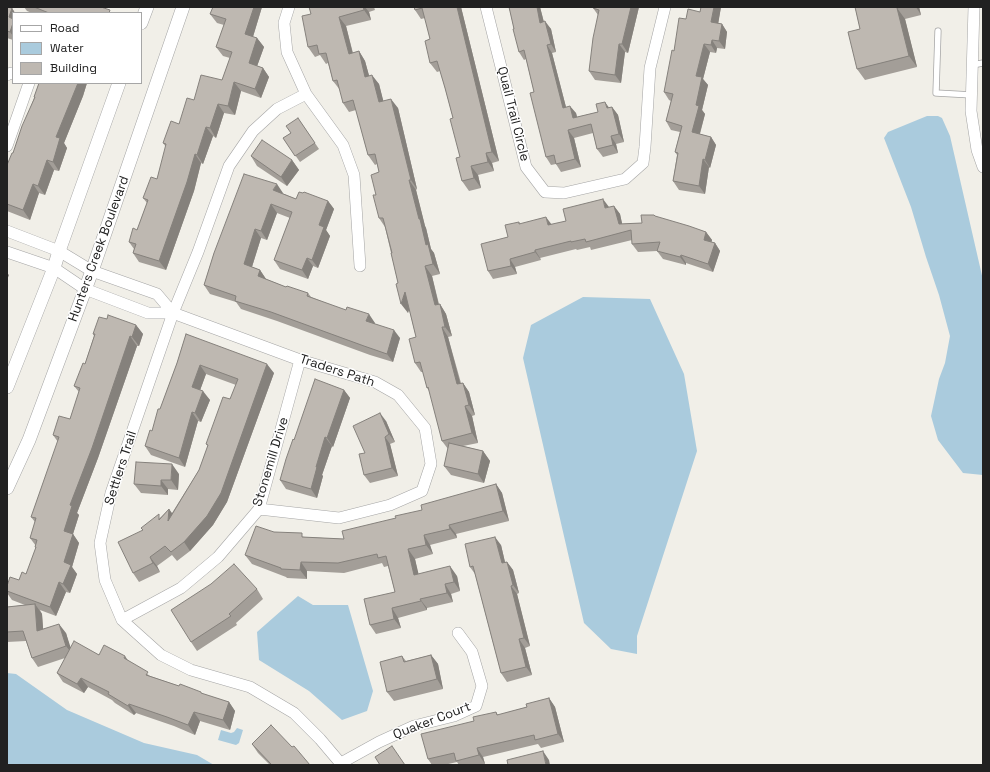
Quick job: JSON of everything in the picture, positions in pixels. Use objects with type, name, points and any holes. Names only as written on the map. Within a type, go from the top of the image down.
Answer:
[{"type":"street","points":[[142,20],[147,7]]},
{"type":"street","name":"Hunters Creek Boulevard","points":[[7,488],[29,440],[92,271],[183,7]]},
{"type":"street","points":[[289,7],[284,23],[287,52],[306,94],[343,145],[354,175],[360,266]]},
{"type":"street","name":"Quail Trail Circle","points":[[486,7],[526,167],[545,192],[564,193],[625,179],[642,163],[645,147],[650,68],[665,7]]},
{"type":"street","points":[[974,7],[978,64],[972,95],[972,111],[977,150],[983,167]]},
{"type":"street","points":[[7,146],[29,84]]},
{"type":"street","points":[[7,387],[54,268],[58,251],[119,84]]},
{"type":"street","name":"Settlers Trail","points":[[306,94],[278,109],[253,131],[229,166],[198,252],[173,313],[111,493],[100,543],[105,580],[122,620],[161,655],[191,670],[250,687],[294,713],[320,739],[341,764]]},
{"type":"street","name":"Traders Path","points":[[7,231],[58,251],[92,271],[157,294],[173,313]]},
{"type":"street","name":"Traders Path","points":[[7,252],[54,268],[85,289],[148,313],[173,313],[300,360],[375,382],[398,395],[425,428],[431,464],[422,491],[390,505],[339,518],[258,509]]},
{"type":"street","name":"Stonemill Drive","points":[[122,620],[181,588],[218,557],[258,509],[300,360]]},
{"type":"street","name":"Quaker Court","points":[[341,764],[379,742],[414,726],[454,716],[476,706],[482,686],[472,652],[458,633]]},
{"type":"lane","points":[[938,31],[936,93],[972,95]]},
{"type":"water","points":[[927,116],[938,116],[942,118],[950,136],[983,280],[983,475],[963,473],[938,440],[931,416],[939,379],[945,363],[950,336],[939,295],[911,207],[884,138],[888,132]]},
{"type":"water","points":[[583,297],[650,299],[684,374],[697,451],[637,636],[637,654],[611,649],[584,623],[523,358],[531,325]]},
{"type":"water","points":[[298,596],[313,605],[348,605],[373,691],[367,711],[342,720],[309,691],[259,660],[257,632]]},
{"type":"water","points":[[7,673],[16,674],[67,710],[144,743],[197,755],[214,765],[7,765]]},
{"type":"water","points":[[237,728],[243,730],[239,743],[236,745],[218,740],[221,730],[231,733]]},
{"type":"building","points":[[7,7],[12,8],[9,17],[12,18],[12,26],[10,32],[7,31]]},
{"type":"building","points":[[34,7],[101,7],[110,10],[109,12],[46,12]]},
{"type":"building","points":[[213,7],[254,7],[245,34],[257,38],[249,63],[263,68],[255,89],[234,82],[228,106],[218,104],[210,128],[206,127],[197,155],[195,154],[187,182],[159,261],[133,253],[136,244],[129,242],[133,228],[137,230],[148,200],[143,198],[151,177],[157,179],[166,144],[163,143],[171,121],[179,124],[187,98],[194,100],[201,75],[222,80],[232,52],[216,47],[226,19],[210,14]]},
{"type":"building","points":[[309,7],[363,7],[364,10],[339,17],[349,54],[359,51],[365,77],[372,75],[379,102],[391,99],[411,180],[409,180],[426,245],[428,244],[433,264],[425,266],[435,305],[440,304],[445,327],[442,327],[457,384],[463,383],[469,405],[465,406],[472,433],[442,441],[420,362],[415,363],[409,339],[416,337],[405,292],[401,304],[396,284],[398,283],[392,253],[383,218],[379,218],[373,195],[376,195],[371,175],[379,172],[375,154],[368,155],[353,100],[343,103],[337,80],[333,81],[326,53],[319,54],[317,45],[308,47],[302,16],[311,14]]},
{"type":"building","points":[[414,7],[457,7],[492,152],[486,153],[488,162],[471,166],[474,178],[462,181],[456,158],[460,157],[450,119],[453,118],[445,88],[437,61],[430,63],[425,41],[430,39],[422,8],[415,10]]},
{"type":"building","points":[[509,7],[537,7],[540,23],[545,21],[551,44],[547,45],[563,108],[570,106],[573,118],[598,112],[596,104],[605,102],[607,108],[612,107],[619,134],[611,136],[613,145],[597,149],[591,124],[568,130],[575,159],[556,164],[554,155],[546,157],[530,93],[534,92],[524,50],[519,52]]},
{"type":"building","points":[[631,7],[622,44],[619,44],[615,75],[589,71],[593,38],[599,10],[593,8]]},
{"type":"building","points":[[701,7],[714,7],[711,22],[722,24],[719,41],[712,40],[711,45],[704,44],[696,76],[702,77],[696,105],[699,106],[692,132],[711,137],[705,160],[703,159],[699,186],[673,181],[678,153],[675,152],[682,126],[666,121],[673,94],[664,92],[672,50],[674,51],[679,18],[686,19],[688,9],[700,12]]},
{"type":"building","points":[[855,7],[901,7],[897,8],[909,56],[857,69],[848,32],[860,29]]},
{"type":"building","points":[[39,84],[78,84],[56,137],[60,138],[53,162],[47,160],[38,186],[33,184],[23,210],[7,204],[7,165]]},
{"type":"building","points":[[298,118],[315,143],[295,156],[283,138],[291,133],[286,126]]},
{"type":"building","points":[[262,140],[292,160],[281,177],[251,156]]},
{"type":"building","points":[[244,174],[277,184],[273,190],[296,199],[299,192],[304,192],[328,201],[319,225],[324,227],[312,260],[307,258],[302,270],[274,260],[292,212],[271,204],[261,231],[255,229],[244,264],[260,270],[258,276],[286,287],[287,286],[308,293],[307,296],[346,310],[347,307],[369,314],[366,321],[394,330],[387,354],[271,312],[235,301],[236,296],[204,285],[214,253]]},
{"type":"building","points":[[603,199],[605,208],[614,206],[619,224],[642,223],[641,215],[654,215],[706,232],[704,240],[715,243],[708,264],[681,255],[680,257],[657,251],[660,242],[632,244],[631,230],[586,242],[585,239],[571,241],[535,250],[535,252],[510,259],[511,266],[488,271],[481,244],[508,237],[505,225],[519,222],[519,224],[546,217],[548,225],[566,221],[563,209]]},
{"type":"building","points":[[108,315],[136,325],[132,337],[130,336],[92,448],[70,505],[72,506],[64,531],[73,534],[64,562],[71,565],[63,584],[59,582],[50,607],[7,591],[7,586],[10,577],[19,580],[22,572],[26,574],[36,547],[37,540],[30,538],[36,518],[31,517],[59,437],[53,435],[59,416],[70,419],[80,388],[74,386],[83,363],[85,364],[99,317],[107,319]]},
{"type":"building","points":[[186,334],[267,364],[221,493],[207,516],[184,542],[171,552],[165,546],[150,557],[153,563],[133,573],[118,542],[143,530],[141,528],[159,514],[159,520],[169,509],[168,521],[199,470],[208,445],[206,444],[223,397],[230,399],[238,379],[200,365],[192,387],[203,391],[195,413],[192,412],[179,458],[145,446],[177,363]]},
{"type":"building","points":[[315,379],[344,390],[327,438],[325,437],[311,489],[280,480],[286,459]]},
{"type":"building","points":[[380,413],[389,434],[385,437],[392,468],[364,475],[359,454],[365,453],[353,426]]},
{"type":"building","points":[[449,443],[483,451],[478,474],[444,466]]},
{"type":"building","points":[[136,462],[172,464],[171,480],[161,480],[161,486],[134,484]]},
{"type":"building","points":[[496,484],[503,511],[449,525],[450,529],[424,535],[426,545],[408,549],[414,575],[450,566],[454,582],[445,584],[447,593],[420,599],[421,601],[392,608],[394,619],[370,625],[364,599],[395,592],[386,556],[378,558],[377,554],[338,563],[301,562],[300,570],[281,569],[245,555],[256,526],[274,532],[302,533],[302,537],[344,539],[342,531],[396,518],[395,516],[422,510],[421,505]]},
{"type":"building","points":[[495,537],[502,563],[507,562],[513,585],[511,586],[524,638],[519,639],[526,667],[501,673],[473,566],[470,567],[465,544]]},
{"type":"building","points":[[234,564],[257,589],[229,614],[231,616],[191,642],[171,610],[211,584]]},
{"type":"building","points":[[35,604],[37,631],[59,624],[66,646],[32,658],[23,631],[7,632],[7,607]]},
{"type":"building","points":[[74,641],[99,655],[104,645],[125,656],[124,658],[148,672],[146,675],[179,686],[180,684],[201,693],[229,702],[223,720],[194,712],[188,725],[129,704],[128,706],[108,694],[109,692],[81,678],[77,684],[57,673]]},
{"type":"building","points":[[431,655],[437,679],[387,692],[380,662],[402,656],[404,662]]},
{"type":"building","points":[[549,698],[558,734],[535,740],[534,735],[477,748],[479,755],[456,761],[454,753],[428,759],[421,734],[474,721],[473,717],[496,712],[497,715],[527,707],[526,704]]},
{"type":"building","points":[[271,725],[292,747],[294,746],[310,765],[270,765],[271,764],[252,744]]},
{"type":"building","points":[[392,746],[405,765],[380,765],[375,757]]},
{"type":"building","points":[[543,751],[546,765],[508,765],[507,760]]}]
